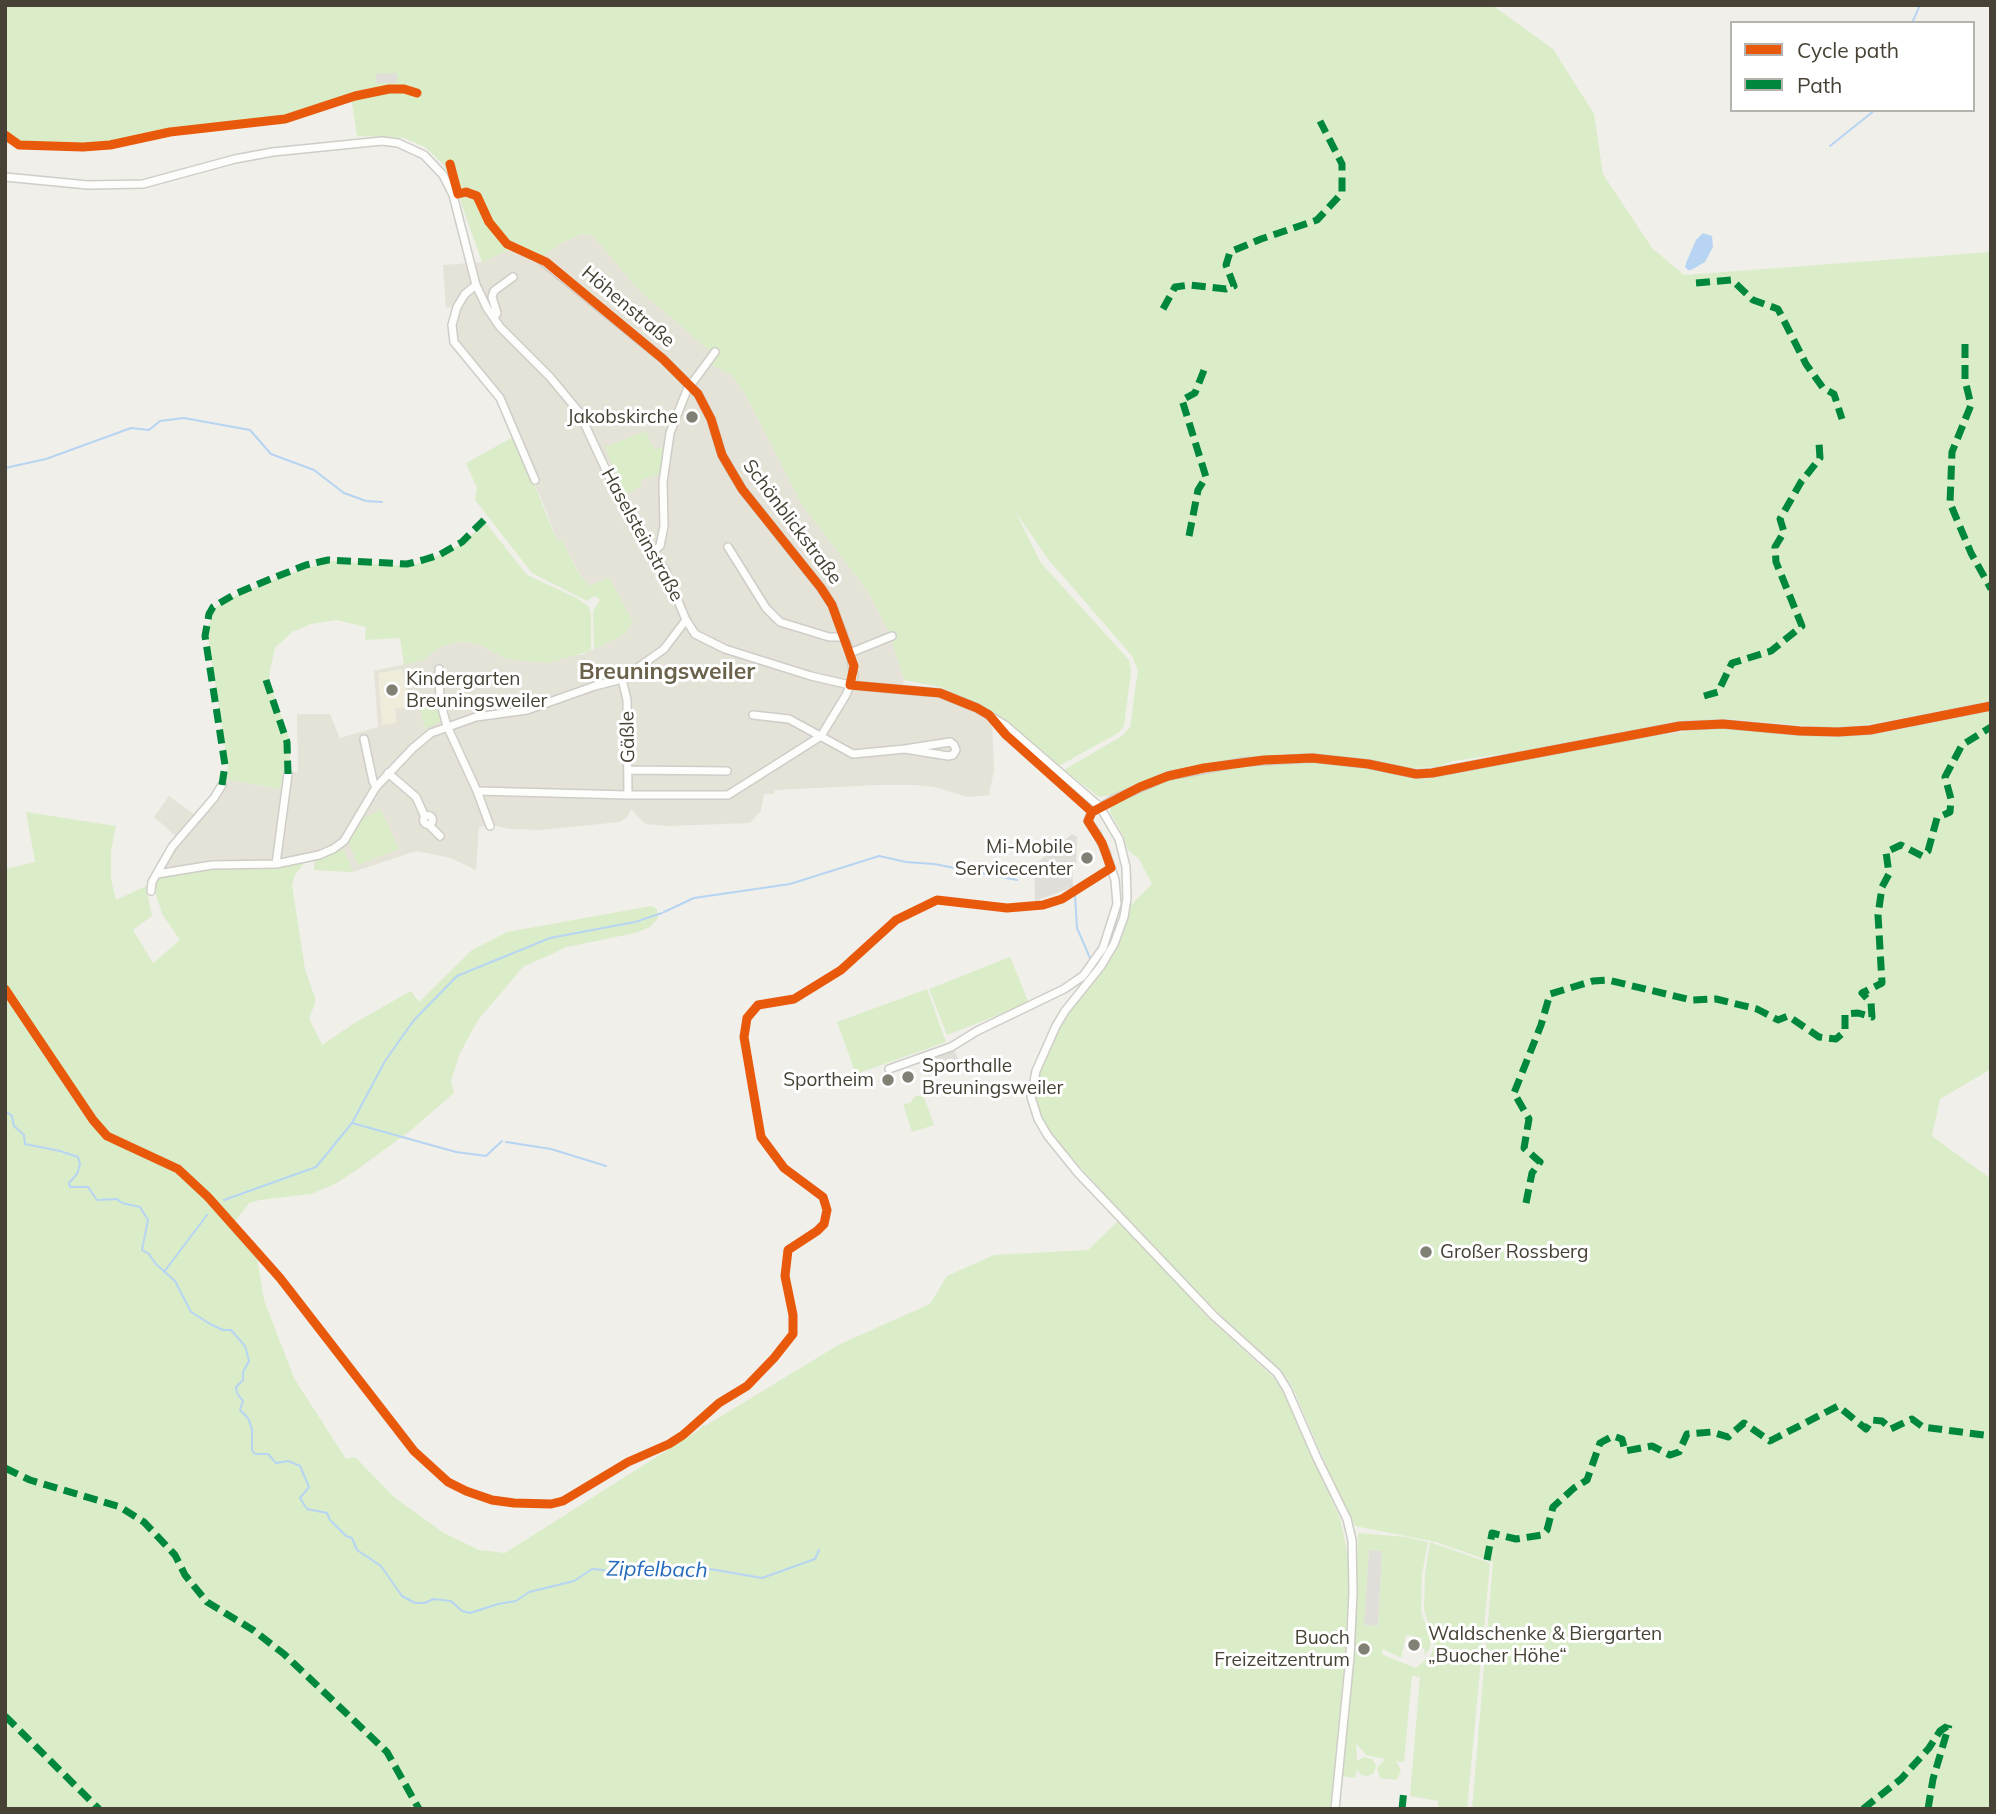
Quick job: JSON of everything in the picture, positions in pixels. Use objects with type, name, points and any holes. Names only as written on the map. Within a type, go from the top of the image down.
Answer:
[{"type":"street","name":"Haselsteinstraße","points":[[5,177],[88,185],[143,184],[235,159],[273,152],[369,142],[398,143],[424,155],[443,175],[453,195],[476,285],[494,318],[511,339],[562,389],[579,412],[620,499],[675,588],[686,620]]},
{"type":"street","name":"Höhenstraße","points":[[541,260],[663,359],[690,385]]},
{"type":"street","points":[[494,318],[497,313],[492,297],[494,290],[513,276]]},
{"type":"street","points":[[476,285],[465,294],[457,307],[452,325],[454,342],[500,398],[535,480]]},
{"type":"street","points":[[653,551],[660,546],[664,526],[663,482],[667,445],[678,410],[690,385],[715,352]]},
{"type":"street","name":"Schönblickstraße","points":[[690,385],[711,419],[722,455],[731,472],[750,501],[832,605],[854,666],[850,685]]},
{"type":"street","points":[[728,547],[766,608],[780,622],[829,637],[843,637]]},
{"type":"street","points":[[157,874],[212,864],[276,864],[318,855],[344,841],[376,787],[423,739],[447,726],[476,717],[527,710],[622,679],[664,649],[686,620],[695,634],[725,649],[811,676],[850,685],[940,693],[977,708],[1005,724],[1100,807],[1112,825],[1124,857],[1128,878],[1127,898],[1119,931],[1101,967],[1056,1026],[1036,1071],[1031,1097],[1038,1119],[1078,1173],[1185,1287],[1277,1373],[1347,1519],[1352,1540],[1353,1591],[1350,1657],[1335,1809]]},
{"type":"street","points":[[850,653],[892,636]]},
{"type":"street","points":[[439,669],[440,701],[447,726],[490,826]]},
{"type":"street","name":"Gäßle","points":[[622,679],[627,700],[628,795]]},
{"type":"street","points":[[477,791],[729,795],[821,736],[850,685]]},
{"type":"street","points":[[889,1069],[951,1047],[1083,976],[1103,948],[1117,904],[1117,891],[1111,868],[1102,843],[1088,821],[1092,812],[1100,807],[1168,776],[1243,762],[1285,758],[1327,758],[1416,774],[1432,774],[1680,726],[1723,724],[1800,732],[1870,730],[1991,706]]},
{"type":"street","points":[[752,715],[789,719],[855,754],[945,742],[953,744],[956,750],[948,757],[905,749]]},
{"type":"street","points":[[364,738],[376,787]]},
{"type":"street","points":[[629,770],[727,771]]},
{"type":"street","points":[[388,773],[416,797],[427,821],[440,836]]},
{"type":"street","points":[[276,864],[288,774]]},
{"type":"street","points":[[151,891],[152,881],[172,847],[222,785]]},
{"type":"shaded area","points":[[397,73],[397,83],[376,83],[376,74]]},
{"type":"shaded area","points":[[582,234],[593,236],[712,352],[724,370],[732,374],[746,395],[801,503],[869,593],[889,632],[904,680],[902,693],[949,699],[992,722],[994,770],[989,795],[968,797],[916,785],[775,790],[774,794],[764,794],[761,811],[750,823],[669,826],[645,824],[631,809],[628,816],[620,822],[540,830],[509,829],[492,825],[479,827],[476,870],[451,858],[416,851],[353,872],[314,870],[318,856],[276,864],[157,871],[163,854],[177,837],[154,817],[169,796],[195,815],[213,795],[220,778],[280,789],[283,771],[298,772],[297,714],[330,714],[340,738],[378,727],[374,671],[423,660],[441,647],[461,641],[481,645],[506,659],[582,655],[625,634],[609,578],[589,586],[577,570],[562,540],[557,541],[493,389],[457,350],[454,306],[446,308],[443,265],[482,262],[516,247],[541,258],[561,243]]},
{"type":"shaded area","name":"Kindergarten Breuningsweiler","points":[[402,669],[409,706],[395,709],[397,723],[382,725],[378,673]]},
{"type":"shaded area","points":[[1072,834],[1077,837],[1076,866],[1072,867],[1073,887],[1035,901],[1034,865]]},
{"type":"shaded area","points":[[954,1048],[960,1065],[928,1076],[922,1059]]},
{"type":"shaded area","points":[[1369,1550],[1382,1551],[1378,1626],[1364,1625]]},
{"type":"green space","points":[[5,5],[1492,5],[1553,49],[1594,114],[1603,174],[1652,248],[1684,275],[1991,252],[1991,701],[1872,724],[1831,728],[1727,719],[1679,721],[1516,752],[1453,761],[1437,767],[1413,768],[1339,756],[1284,754],[1189,767],[1112,795],[1099,797],[1064,770],[1122,736],[1130,727],[1138,670],[1132,656],[1048,559],[1015,511],[1041,563],[1129,660],[1131,672],[1124,726],[1118,733],[1059,766],[995,714],[941,687],[904,680],[889,632],[869,593],[801,503],[746,395],[732,375],[706,362],[711,352],[638,289],[593,236],[582,234],[561,243],[541,258],[516,247],[482,262],[453,180],[443,164],[425,147],[404,138],[357,136],[351,97],[285,119],[170,132],[110,145],[19,145],[5,135]]},
{"type":"green space","points":[[646,431],[654,450],[663,447],[661,474],[641,480],[642,485],[625,495],[605,447]]},
{"type":"green space","points":[[515,436],[557,541],[562,540],[576,569],[589,586],[609,577],[633,622],[625,634],[594,649],[593,611],[600,600],[595,596],[587,601],[532,573],[475,500],[477,488],[466,463]]},
{"type":"green space","points":[[485,522],[527,575],[577,598],[589,607],[591,651],[548,663],[506,659],[481,645],[461,641],[441,647],[423,660],[404,665],[400,638],[365,640],[366,627],[336,620],[311,624],[292,632],[275,648],[270,670],[269,681],[290,741],[290,772],[283,772],[280,789],[225,779],[228,766],[207,629],[216,607],[280,577],[329,561],[408,566],[424,562],[462,544]]},
{"type":"green space","points":[[436,706],[441,721],[425,729],[420,709]]},
{"type":"green space","points":[[1991,711],[1991,1069],[1940,1099],[1932,1136],[1991,1179],[1991,1809],[1472,1809],[1493,1562],[1436,1542],[1355,1526],[1292,1386],[1282,1372],[1199,1295],[1135,1228],[1053,1137],[1034,1098],[1034,1084],[1058,1027],[1120,938],[1130,906],[1152,884],[1139,859],[1128,850],[1110,812],[1111,806],[1121,799],[1174,777],[1220,768],[1319,761],[1425,779],[1640,738],[1702,729],[1724,728],[1832,737],[1887,732]]},
{"type":"green space","points":[[381,810],[399,849],[358,865],[348,841],[359,820]]},
{"type":"green space","points":[[26,812],[116,826],[111,850],[111,879],[116,900],[146,886],[152,916],[133,930],[153,963],[180,940],[162,914],[155,883],[160,877],[211,868],[283,867],[305,862],[295,875],[292,885],[305,969],[315,998],[309,1018],[322,1045],[411,991],[419,1002],[472,950],[507,932],[651,906],[657,909],[658,918],[650,927],[635,933],[567,947],[523,967],[478,1020],[460,1053],[451,1081],[454,1093],[410,1131],[358,1169],[335,1184],[311,1194],[249,1203],[236,1220],[226,1223],[257,1257],[264,1300],[294,1378],[346,1459],[355,1457],[394,1497],[444,1533],[479,1550],[505,1553],[703,1425],[840,1344],[930,1304],[947,1276],[994,1255],[1088,1250],[1119,1220],[1209,1318],[1276,1380],[1340,1518],[1348,1555],[1350,1582],[1344,1677],[1330,1809],[5,1809],[5,869],[35,862]]},
{"type":"green space","points":[[342,849],[353,872],[314,870],[317,858]]},
{"type":"green space","points":[[1010,957],[1029,1003],[947,1035],[929,989]]},
{"type":"green space","points":[[927,989],[946,1042],[856,1074],[837,1022]]},
{"type":"green space","points":[[923,1094],[934,1125],[912,1132],[903,1104],[910,1103],[914,1097]]},
{"type":"green space","points":[[1358,1533],[1406,1537],[1428,1542],[1422,1574],[1421,1612],[1431,1639],[1430,1648],[1424,1656],[1422,1638],[1406,1635],[1401,1658],[1383,1649],[1382,1652],[1383,1655],[1416,1668],[1431,1655],[1435,1644],[1424,1610],[1425,1574],[1430,1542],[1490,1563],[1467,1809],[1438,1809],[1438,1801],[1410,1796],[1420,1677],[1412,1676],[1404,1762],[1396,1761],[1401,1770],[1396,1780],[1380,1778],[1377,1768],[1385,1759],[1366,1755],[1356,1743],[1357,1761],[1364,1757],[1372,1759],[1376,1765],[1374,1773],[1361,1775],[1357,1769],[1355,1778],[1342,1776],[1353,1648]],"holes":[[[1369,1550],[1382,1551],[1378,1626],[1365,1625]]]},
{"type":"water","points":[[1703,233],[1712,236],[1713,247],[1705,262],[1688,270],[1686,263],[1696,240]]},
{"type":"waterway","points":[[1913,21],[1920,5]]},
{"type":"waterway","points":[[1830,146],[1872,112]]},
{"type":"waterway","points":[[5,468],[46,459],[131,428],[149,430],[160,421],[184,418],[250,430],[271,454],[314,470],[344,493],[366,501],[382,502]]},
{"type":"waterway","points":[[664,912],[694,898],[790,884],[879,856],[1017,880]]},
{"type":"waterway","points":[[1075,895],[1077,928],[1090,958]]},
{"type":"waterway","points":[[224,1200],[316,1167],[352,1123],[385,1061],[414,1020],[457,976],[550,938],[635,922],[662,913]]},
{"type":"waterway","name":"Zipfelbach","points":[[5,1111],[12,1116],[14,1126],[24,1135],[25,1144],[78,1157],[80,1165],[77,1174],[69,1183],[70,1187],[88,1187],[97,1200],[117,1199],[122,1203],[140,1207],[148,1220],[142,1250],[175,1281],[191,1312],[223,1330],[231,1330],[245,1346],[249,1361],[243,1372],[243,1380],[236,1387],[243,1401],[240,1410],[248,1418],[252,1429],[252,1450],[255,1454],[268,1454],[276,1463],[288,1461],[300,1466],[309,1487],[300,1498],[307,1509],[327,1513],[330,1520],[346,1536],[352,1538],[357,1550],[381,1566],[402,1596],[415,1603],[425,1603],[433,1599],[451,1601],[462,1611],[470,1613],[516,1601],[529,1592],[574,1581],[592,1569],[623,1572],[710,1569],[762,1578],[815,1559],[819,1550]]},
{"type":"waterway","points":[[352,1123],[456,1152],[486,1156],[502,1141]]},
{"type":"waterway","points":[[506,1142],[551,1149],[606,1166]]},
{"type":"waterway","points":[[164,1272],[207,1215]]},
{"type":"marked path","points":[[1163,309],[1175,287],[1189,285],[1226,289],[1234,286],[1226,265],[1230,252],[1317,220],[1342,193],[1342,164],[1320,121]]},
{"type":"marked path","points":[[1696,283],[1732,280],[1753,300],[1778,309],[1806,364],[1823,388],[1834,394],[1842,419]]},
{"type":"marked path","points":[[1965,344],[1965,380],[1971,405],[1952,452],[1950,503],[1971,553],[1991,589]]},
{"type":"marked path","points":[[1189,536],[1198,490],[1206,477],[1182,400],[1195,393],[1206,365]]},
{"type":"marked path","points":[[1704,696],[1718,692],[1732,663],[1771,651],[1802,626],[1776,562],[1775,547],[1784,532],[1780,519],[1801,482],[1820,458],[1819,443]]},
{"type":"marked path","points":[[222,785],[225,765],[205,636],[213,607],[235,594],[306,565],[328,560],[407,564],[439,555],[462,542],[485,519]]},
{"type":"marked path","points":[[266,680],[287,742],[288,774]]},
{"type":"marked path","points":[[1526,1203],[1532,1173],[1540,1162],[1524,1148],[1529,1119],[1514,1093],[1541,1025],[1550,994],[1593,981],[1608,980],[1691,1000],[1716,999],[1757,1009],[1778,1020],[1788,1016],[1819,1037],[1836,1039],[1845,1031],[1845,1014],[1858,1013],[1872,1017],[1871,1003],[1862,993],[1882,983],[1878,915],[1882,887],[1889,874],[1886,852],[1901,845],[1922,856],[1928,851],[1937,818],[1950,812],[1951,799],[1945,777],[1962,745],[1991,727]]},
{"type":"marked path","points":[[1487,1560],[1492,1533],[1516,1539],[1542,1535],[1547,1530],[1553,1507],[1587,1480],[1600,1443],[1613,1436],[1622,1439],[1625,1451],[1652,1446],[1670,1455],[1679,1452],[1687,1434],[1712,1432],[1728,1437],[1744,1423],[1770,1441],[1838,1406],[1866,1429],[1872,1420],[1882,1421],[1891,1429],[1912,1419],[1923,1427],[1991,1436]]},
{"type":"marked path","points":[[5,1468],[30,1480],[120,1507],[144,1522],[175,1555],[185,1575],[207,1602],[253,1630],[284,1654],[387,1752],[419,1809]]},
{"type":"marked path","points":[[5,1716],[99,1809]]},
{"type":"marked path","points":[[1863,1809],[1901,1779],[1929,1748],[1940,1731],[1949,1725]]},
{"type":"marked path","points":[[1928,1809],[1933,1779],[1949,1725]]},
{"type":"marked path","points":[[1402,1809],[1404,1789]]},
{"type":"cycle path","points":[[5,135],[19,145],[110,145],[170,132],[285,119],[355,96],[389,89],[404,89],[417,93]]},
{"type":"cycle path","points":[[450,164],[458,194],[466,192],[477,196],[489,222],[507,244],[546,262],[663,359],[698,394],[711,419],[722,455],[742,489],[832,605],[854,666],[850,685],[940,693],[977,708],[989,715],[1006,735],[1092,812]]},
{"type":"cycle path","points":[[5,989],[93,1120],[107,1136],[178,1169],[208,1197],[280,1278],[414,1451],[448,1482],[466,1491],[492,1500],[551,1504],[563,1501],[628,1462],[683,1435],[719,1403],[747,1386],[793,1334],[793,1315],[785,1276],[788,1250],[824,1224],[827,1210],[823,1197],[784,1168],[761,1137],[744,1037],[747,1018],[758,1005],[794,999],[841,970],[896,920],[937,900],[1007,908],[1043,905],[1062,899],[1111,868],[1102,843],[1088,821],[1092,812],[1140,787],[1168,776],[1204,768],[1264,760],[1312,758],[1368,764],[1416,774],[1432,773],[1680,726],[1723,724],[1800,731],[1870,730],[1991,706]]},
{"type":"place","name":"Jakobskirche","points":[[692,417]]},
{"type":"place","name":"Kindergarten Breuningsweiler","points":[[392,690]]},
{"type":"place","name":"Mi-Mobile Servicecenter","points":[[1087,858]]},
{"type":"place","name":"Sporthalle Breuningsweiler","points":[[908,1077]]},
{"type":"place","name":"Sportheim","points":[[888,1080]]},
{"type":"place","name":"Großer Rossberg","points":[[1426,1252]]},
{"type":"place","name":"Waldschenke & Biergarten „Buocher Höhe“","points":[[1414,1645]]},
{"type":"place","name":"Buoch Freizeitzentrum","points":[[1364,1649]]},
{"type":"district","name":"Breuningsweiler","points":[[667,672]]}]
